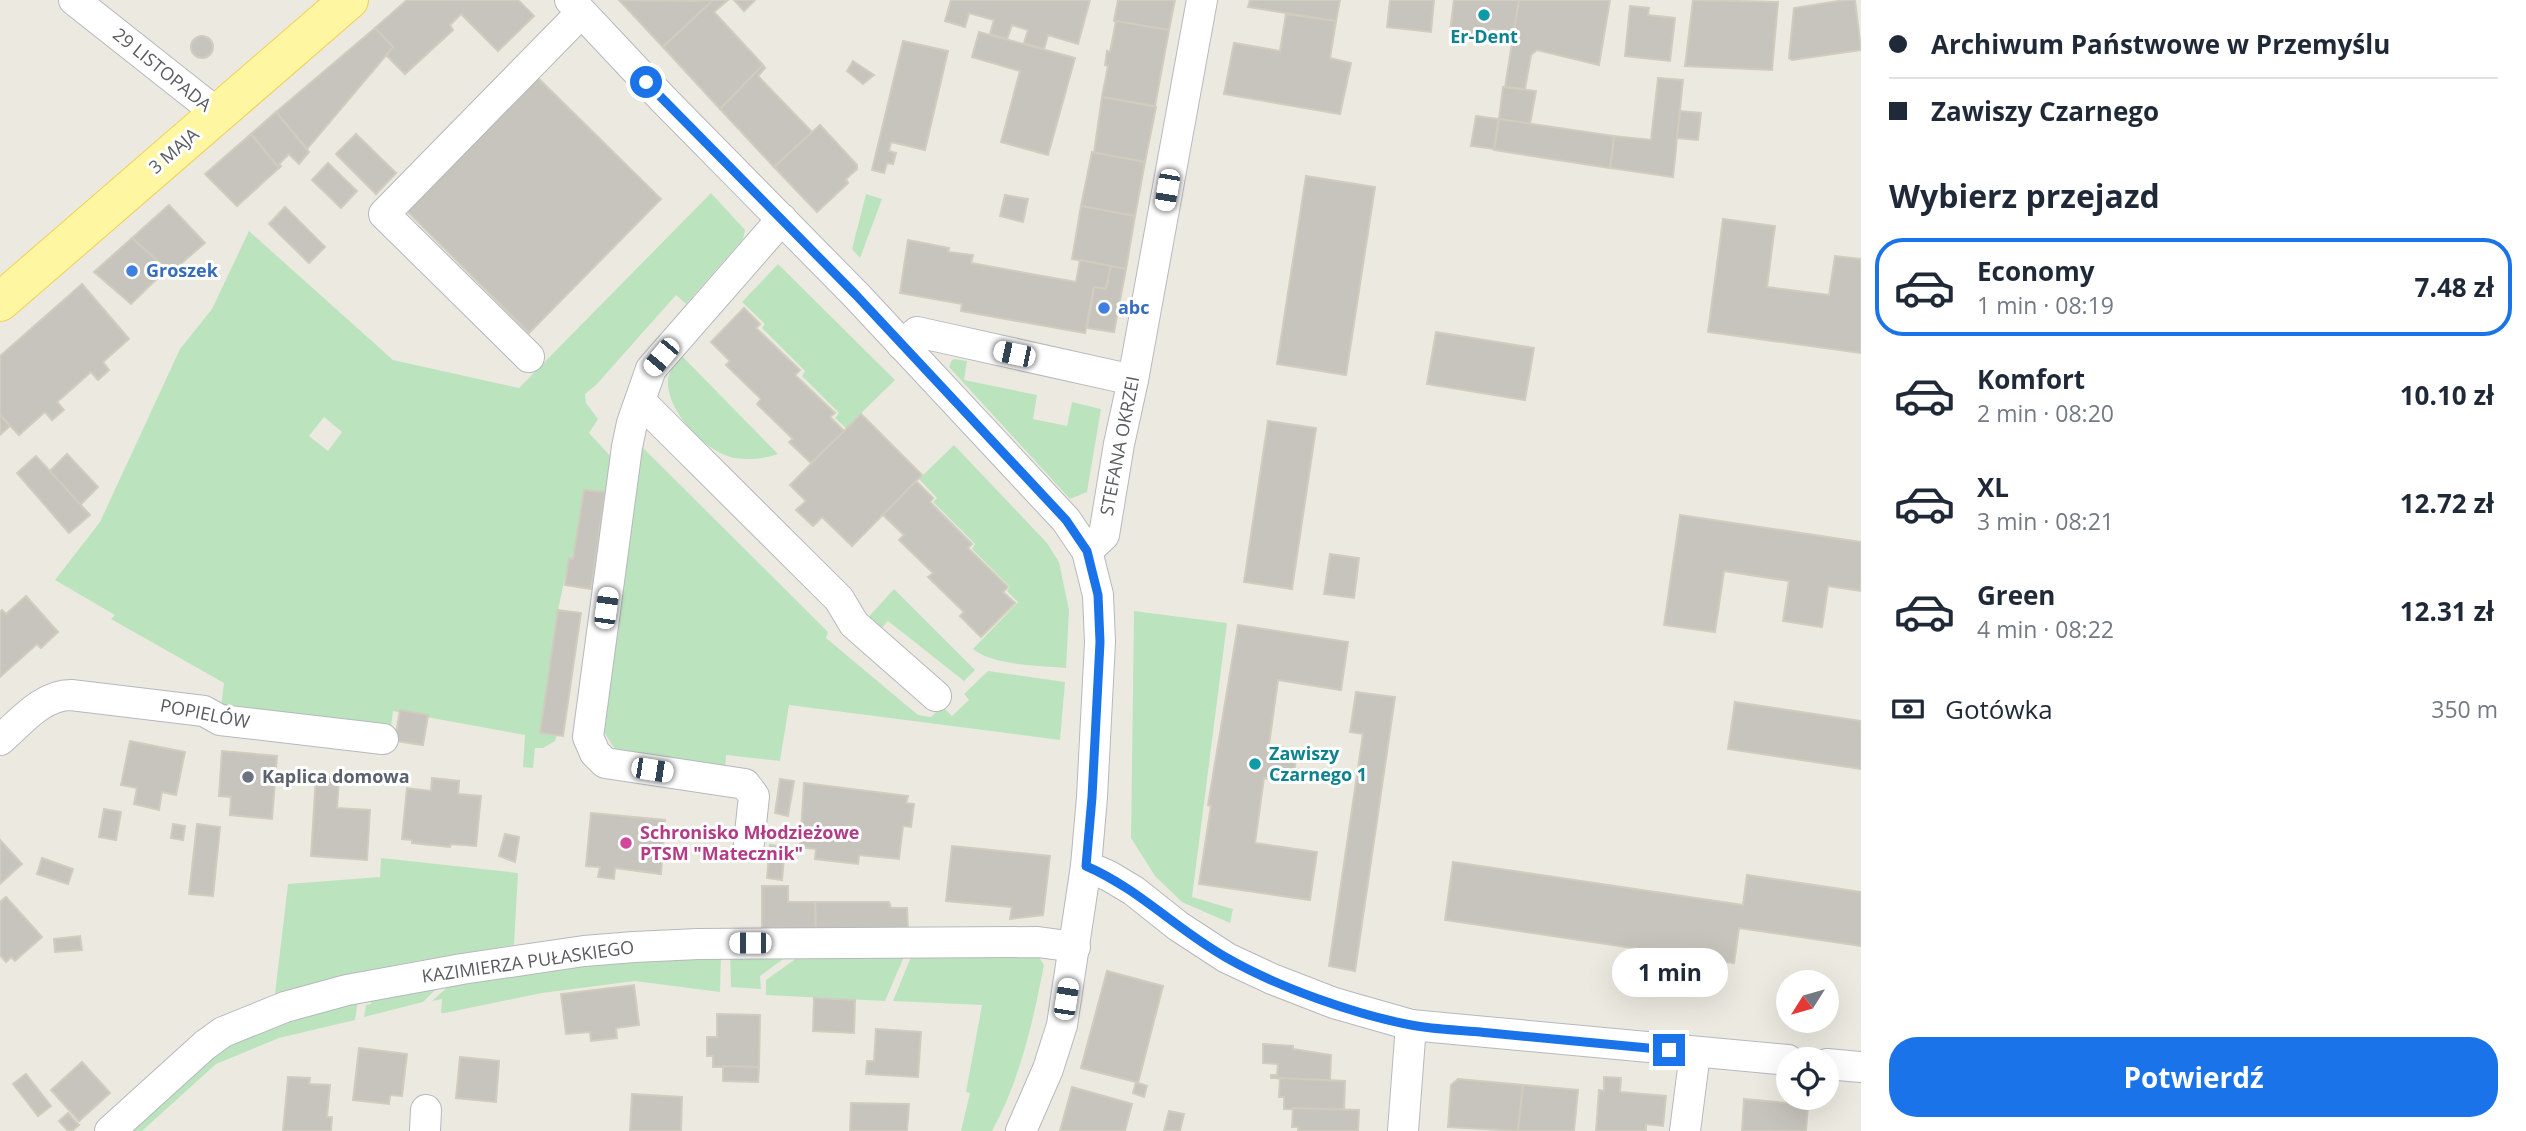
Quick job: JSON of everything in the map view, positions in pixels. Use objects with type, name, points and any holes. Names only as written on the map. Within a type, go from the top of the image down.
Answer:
[{"type":"main road","name":"3 MAJA","points":[[0,302],[349,0]]},
{"type":"street","name":"29 LISTOPADA","points":[[74,0],[217,113]]},
{"type":"street","name":"STEFANA OKRZEI","points":[[1087,551],[1104,535],[1202,0]]},
{"type":"street","points":[[529,357],[384,214],[575,6],[902,345],[1066,520],[1087,551],[1098,595],[1100,642],[1086,866],[1062,1026],[1048,1069],[1021,1131]]},
{"type":"street","points":[[749,842],[754,796],[745,784],[605,763],[595,753],[588,737],[627,447],[651,369],[782,219]]},
{"type":"street","points":[[902,345],[917,332],[1133,380]]},
{"type":"street","points":[[640,401],[839,599],[854,624],[936,695]]},
{"type":"street","name":"POPIELÓW","points":[[0,740],[46,701],[57,695],[204,711],[220,720],[383,739]]},
{"type":"street","points":[[1086,866],[1134,891],[1178,926],[1227,958],[1334,1003],[1411,1025],[1776,1059]]},
{"type":"street","name":"KAZIMIERZA PUŁASKIEGO","points":[[110,1131],[223,1032],[285,1007],[347,990],[475,967],[584,951],[634,947],[1038,942],[1075,947]]},
{"type":"street","points":[[1404,1131],[1411,1025]]},
{"type":"street","points":[[1685,1131],[1695,1053]]},
{"type":"street","points":[[1839,1065],[1861,1067]]},
{"type":"green space","points":[[711,193],[745,230],[743,239],[686,304],[676,295],[585,394],[586,403],[598,419],[589,433],[616,462],[612,493],[584,490],[573,559],[569,559],[558,610],[540,732],[557,735],[555,741],[543,748],[535,748],[533,768],[523,767],[525,735],[393,711],[391,726],[221,708],[224,683],[111,619],[115,615],[55,580],[100,522],[180,349],[212,309],[249,231],[393,360],[519,388]],"holes":[[[324,417],[342,432],[328,451],[309,436]]]},
{"type":"green space","points":[[866,194],[882,199],[860,258],[852,249]]},
{"type":"green space","points":[[778,264],[895,380],[846,428],[835,418],[839,413],[802,376],[805,371],[762,328],[765,324],[742,302]]},
{"type":"green space","points":[[680,354],[778,454],[757,459],[735,458],[712,448],[700,439],[680,416],[669,391],[668,379]]},
{"type":"green space","points":[[955,359],[967,361],[964,380],[1037,395],[1033,419],[1067,426],[1072,402],[1101,409],[1087,492],[1070,499],[949,367]]},
{"type":"green space","points":[[635,440],[828,632],[826,638],[918,715],[931,717],[942,706],[952,716],[969,700],[964,694],[988,671],[1065,682],[1060,740],[789,705],[780,761],[726,755],[725,773],[616,751],[604,732],[603,718]]},
{"type":"green space","points":[[954,445],[1047,543],[1059,562],[1069,610],[1066,668],[1004,662],[973,649],[1018,602],[1007,591],[1010,587],[972,549],[975,544],[933,502],[937,498],[919,479]]},
{"type":"green space","points":[[894,589],[975,670],[964,681],[888,621],[877,633],[864,622]]},
{"type":"green space","points":[[1134,611],[1227,623],[1192,897],[1233,909],[1230,923],[1182,902],[1155,876],[1131,838]]},
{"type":"green space","points":[[381,858],[518,873],[514,945],[405,963],[275,994],[288,884],[380,877]]},
{"type":"green space","points":[[721,952],[720,992],[635,981],[542,993],[445,1013],[441,1013],[442,999],[432,1001],[453,982],[549,967]]},
{"type":"green space","points":[[730,952],[793,952],[760,976],[761,989],[731,987]]},
{"type":"green space","points":[[906,952],[885,1001],[766,995],[766,980],[801,955]]},
{"type":"green space","points":[[913,952],[1037,954],[1044,965],[1018,1071],[992,1131],[961,1131],[970,1093],[966,1092],[982,1005],[893,1001]]},
{"type":"green space","points":[[442,983],[423,1002],[364,1017],[366,1005],[371,1004],[371,998]]},
{"type":"green space","points":[[358,1000],[355,1020],[279,1038],[216,1064],[142,1131],[132,1131],[194,1071],[230,1044],[284,1021]]},
{"type":"building","points":[[407,0],[518,0],[534,16],[498,51],[461,14],[450,25],[453,30],[405,74],[385,54],[393,47],[375,28]]},
{"type":"building","points":[[619,0],[693,1],[713,0],[663,47]]},
{"type":"building","points":[[713,0],[728,0],[714,12],[763,65],[720,109],[663,47]]},
{"type":"building","points":[[734,0],[755,0],[744,11]]},
{"type":"building","points":[[951,0],[1090,0],[1078,44],[1048,35],[1044,49],[1024,43],[1028,30],[1012,25],[1007,39],[990,34],[994,20],[969,13],[965,27],[945,21]]},
{"type":"building","points":[[1118,0],[1175,0],[1169,30],[1114,21]]},
{"type":"building","points":[[1250,0],[1340,0],[1336,21],[1248,7]]},
{"type":"building","points":[[1390,0],[1434,0],[1431,32],[1387,27]]},
{"type":"building","name":"Er-Dent","points":[[1454,0],[1519,0],[1514,32],[1491,29],[1491,38],[1450,31]]},
{"type":"building","points":[[1519,0],[1610,0],[1599,65],[1537,50],[1531,55],[1525,89],[1505,87]]},
{"type":"building","points":[[1693,0],[1778,2],[1772,70],[1685,66]]},
{"type":"building","points":[[1855,0],[1861,50],[1792,60],[1789,58],[1794,8]]},
{"type":"building","points":[[1630,6],[1649,8],[1648,15],[1675,18],[1670,61],[1625,56]]},
{"type":"building","points":[[1286,14],[1336,21],[1330,58],[1351,63],[1340,114],[1224,94],[1234,43],[1280,51]]},
{"type":"building","points":[[1116,21],[1169,30],[1155,106],[1102,97],[1108,66],[1105,65],[1107,51],[1110,52]]},
{"type":"building","points":[[375,28],[393,47],[307,149],[276,112]]},
{"type":"building","points":[[979,32],[1075,58],[1048,155],[1001,142],[1020,71],[972,57]]},
{"type":"building","points":[[202,36],[210,39],[213,47],[210,55],[202,58],[194,55],[191,47],[194,39]]},
{"type":"building","points":[[903,41],[948,51],[925,150],[891,142],[889,151],[896,153],[893,164],[887,163],[884,173],[872,170]]},
{"type":"building","points":[[853,61],[874,75],[863,84],[847,71]]},
{"type":"building","points":[[763,65],[765,68],[758,76],[812,132],[774,167],[720,109]]},
{"type":"building","points":[[535,75],[661,199],[529,333],[405,209]]},
{"type":"building","points":[[1658,78],[1683,80],[1673,177],[1610,168],[1614,136],[1651,140]]},
{"type":"building","points":[[1503,87],[1536,91],[1530,124],[1499,119]]},
{"type":"building","points":[[1102,97],[1156,107],[1145,162],[1094,153]]},
{"type":"building","points":[[1680,111],[1701,113],[1698,140],[1677,138]]},
{"type":"building","points":[[276,112],[309,152],[299,164],[289,154],[279,164],[279,168],[251,134]]},
{"type":"building","points":[[1476,116],[1499,119],[1494,149],[1471,146]]},
{"type":"building","points":[[1499,119],[1614,136],[1610,168],[1494,150]]},
{"type":"building","points":[[820,125],[857,165],[857,169],[846,179],[848,183],[817,212],[774,167]]},
{"type":"building","points":[[251,134],[279,168],[237,206],[205,174]]},
{"type":"building","points":[[356,134],[396,173],[376,194],[336,154]]},
{"type":"building","points":[[1092,152],[1145,162],[1135,216],[1081,206]]},
{"type":"building","points":[[328,163],[357,191],[341,208],[312,180]]},
{"type":"building","points":[[1306,176],[1375,187],[1346,375],[1277,364]]},
{"type":"building","points":[[1005,195],[1028,199],[1023,222],[1000,216]]},
{"type":"building","points":[[169,205],[205,243],[170,273],[132,238]]},
{"type":"building","points":[[1081,206],[1135,216],[1126,269],[1072,259]]},
{"type":"building","points":[[285,207],[325,247],[309,263],[269,224]]},
{"type":"building","points":[[1723,219],[1775,226],[1767,287],[1829,295],[1835,256],[1861,259],[1861,353],[1708,332]]},
{"type":"building","points":[[132,238],[167,269],[131,304],[94,272]]},
{"type":"building","points":[[908,240],[949,248],[948,252],[973,255],[971,263],[1076,282],[1080,260],[1111,266],[1106,289],[1094,287],[1085,333],[961,311],[962,304],[900,293]]},
{"type":"building","name":"abc","points":[[1111,266],[1126,269],[1114,332],[1087,328],[1094,287],[1106,289]]},
{"type":"building","points":[[82,284],[129,339],[103,362],[109,370],[98,380],[91,372],[57,402],[64,410],[52,420],[45,412],[19,435],[0,415],[0,356]]},
{"type":"building","points":[[744,308],[760,324],[756,328],[800,370],[795,375],[835,413],[830,417],[844,431],[811,463],[789,442],[793,439],[757,404],[761,399],[726,365],[730,361],[711,342]]},
{"type":"building","points":[[1436,332],[1534,348],[1525,400],[1427,384]]},
{"type":"building","points":[[861,414],[922,475],[852,546],[822,517],[813,526],[796,510],[806,501],[790,485]]},
{"type":"building","points":[[0,415],[10,426],[0,435]]},
{"type":"building","points":[[1268,421],[1316,428],[1292,589],[1244,582]]},
{"type":"building","points":[[67,454],[98,487],[80,505],[50,471]]},
{"type":"building","points":[[36,456],[90,515],[69,533],[17,473]]},
{"type":"building","points":[[916,481],[933,498],[930,502],[972,544],[968,548],[1008,587],[1003,592],[1015,603],[981,637],[960,616],[964,612],[928,577],[933,573],[899,540],[904,535],[883,515]]},
{"type":"building","points":[[584,490],[605,492],[591,589],[565,585],[569,558],[573,559]]},
{"type":"building","points":[[1680,515],[1861,542],[1861,591],[1828,586],[1822,627],[1783,621],[1789,581],[1724,571],[1715,632],[1664,625]]},
{"type":"building","points":[[1330,554],[1359,558],[1354,598],[1324,594]]},
{"type":"building","points":[[26,596],[58,632],[41,648],[37,644],[0,677],[0,612],[2,610],[6,614]]},
{"type":"building","points":[[558,610],[581,613],[563,736],[540,733]]},
{"type":"building","name":"Zawiszy Czarnego 1","points":[[1238,625],[1348,642],[1341,690],[1278,680],[1269,745],[1297,750],[1293,783],[1264,778],[1255,843],[1317,852],[1310,900],[1199,884],[1211,806],[1208,805]]},
{"type":"building","points":[[1356,692],[1395,697],[1355,971],[1329,966],[1363,734],[1350,732]]},
{"type":"building","points":[[1735,702],[1861,721],[1861,769],[1728,749]]},
{"type":"building","points":[[400,710],[428,715],[423,745],[395,741]]},
{"type":"building","points":[[130,741],[185,752],[176,795],[162,792],[159,810],[134,804],[137,788],[121,785]]},
{"type":"building","points":[[222,751],[277,756],[272,819],[230,815],[231,797],[219,796]]},
{"type":"building","points":[[316,776],[339,778],[337,808],[370,810],[367,860],[311,856]]},
{"type":"building","points":[[432,778],[459,781],[458,794],[481,796],[476,846],[451,844],[450,847],[412,843],[412,840],[402,839],[407,788],[431,791]]},
{"type":"building","points":[[780,779],[794,781],[788,816],[775,813]]},
{"type":"building","points":[[804,783],[908,796],[906,803],[914,804],[911,827],[903,826],[899,859],[859,855],[858,864],[815,859],[816,849],[800,847]]},
{"type":"building","points":[[104,809],[121,812],[116,840],[99,837]]},
{"type":"building","name":"Schronisko Młodzieżowe PTSM \"Matecznik\"","points":[[591,813],[665,820],[661,874],[615,868],[614,879],[598,877],[600,867],[586,866]]},
{"type":"building","points":[[173,824],[185,826],[183,840],[171,838]]},
{"type":"building","points":[[197,824],[220,827],[213,896],[189,894]]},
{"type":"building","points":[[505,834],[519,837],[515,862],[499,856]]},
{"type":"building","points":[[0,840],[22,864],[0,884]]},
{"type":"building","points":[[770,845],[785,847],[782,880],[767,878]]},
{"type":"building","points":[[952,846],[1050,856],[1043,915],[1010,919],[1012,907],[946,901]]},
{"type":"building","points":[[42,858],[73,869],[68,884],[37,874]]},
{"type":"building","points":[[1453,862],[1743,905],[1747,875],[1861,892],[1861,946],[1739,928],[1734,963],[1445,920]]},
{"type":"building","points":[[762,886],[788,886],[788,902],[815,902],[816,931],[762,932]]},
{"type":"building","points":[[6,897],[42,937],[15,961],[11,957],[6,962],[0,955],[0,902]]},
{"type":"building","points":[[815,902],[889,902],[891,908],[907,908],[908,930],[816,931]]},
{"type":"building","points":[[80,936],[82,950],[55,952],[54,939]]},
{"type":"building","points":[[1107,971],[1163,986],[1138,1083],[1147,1086],[1144,1097],[1133,1093],[1136,1082],[1081,1068]]},
{"type":"building","points":[[634,985],[639,1025],[616,1028],[617,1038],[591,1041],[590,1032],[566,1034],[561,994]]},
{"type":"building","points":[[814,998],[855,1000],[854,1033],[813,1031]]},
{"type":"building","points":[[717,1014],[760,1015],[759,1067],[713,1067],[713,1056],[707,1056],[707,1037],[717,1037]]},
{"type":"building","points":[[876,1029],[921,1032],[918,1077],[866,1074],[867,1061],[874,1061]]},
{"type":"building","points":[[1263,1044],[1293,1046],[1293,1049],[1331,1055],[1330,1081],[1271,1078],[1271,1075],[1277,1075],[1278,1064],[1263,1063]]},
{"type":"building","points":[[359,1048],[407,1054],[402,1096],[390,1095],[389,1104],[353,1100]]},
{"type":"building","points":[[460,1057],[499,1061],[496,1102],[456,1098]]},
{"type":"building","points":[[82,1062],[110,1093],[79,1121],[51,1090]]},
{"type":"building","points":[[723,1066],[759,1067],[758,1082],[723,1081]]},
{"type":"building","points":[[26,1074],[51,1106],[38,1116],[13,1084]]},
{"type":"building","points":[[288,1077],[310,1078],[309,1084],[330,1085],[327,1117],[332,1117],[331,1131],[283,1131]]},
{"type":"building","points":[[1604,1077],[1621,1078],[1620,1092],[1666,1096],[1663,1126],[1646,1124],[1646,1131],[1596,1131],[1599,1090],[1604,1091]]},
{"type":"building","points":[[1280,1078],[1345,1081],[1344,1111],[1284,1109],[1284,1097],[1279,1097]]},
{"type":"building","points":[[1458,1079],[1523,1085],[1518,1131],[1448,1127],[1451,1085]]},
{"type":"building","points":[[1523,1085],[1578,1090],[1574,1131],[1518,1131]]},
{"type":"building","points":[[1072,1087],[1132,1104],[1125,1131],[1060,1131]]},
{"type":"building","points":[[632,1094],[682,1097],[681,1131],[630,1131]]},
{"type":"building","points":[[1744,1099],[1776,1102],[1776,1110],[1808,1110],[1806,1131],[1742,1131]]},
{"type":"building","points":[[851,1103],[909,1104],[907,1131],[850,1131]]},
{"type":"building","points":[[1293,1108],[1359,1110],[1358,1131],[1298,1131],[1298,1127],[1292,1127]]},
{"type":"building","points":[[1169,1111],[1184,1114],[1180,1131],[1164,1131]]},
{"type":"building","points":[[68,1113],[79,1125],[72,1131],[68,1131],[59,1121]]},
{"type":"place","name":"Er-Dent","points":[[1484,15]]},
{"type":"place","name":"Groszek","points":[[132,271]]},
{"type":"place","name":"abc","points":[[1104,308]]},
{"type":"place","name":"Zawiszy Czarnego 1","points":[[1255,764]]},
{"type":"place","name":"Kaplica domowa","points":[[248,777]]},
{"type":"place","name":"Schronisko Młodzieżowe PTSM \"Matecznik\"","points":[[626,843]]},
{"type":"route","points":[[646,82],[856,295],[1066,520],[1087,551],[1098,595],[1100,642],[1086,866],[1134,891],[1178,926],[1227,958],[1334,1003],[1411,1025],[1669,1050]]}]
